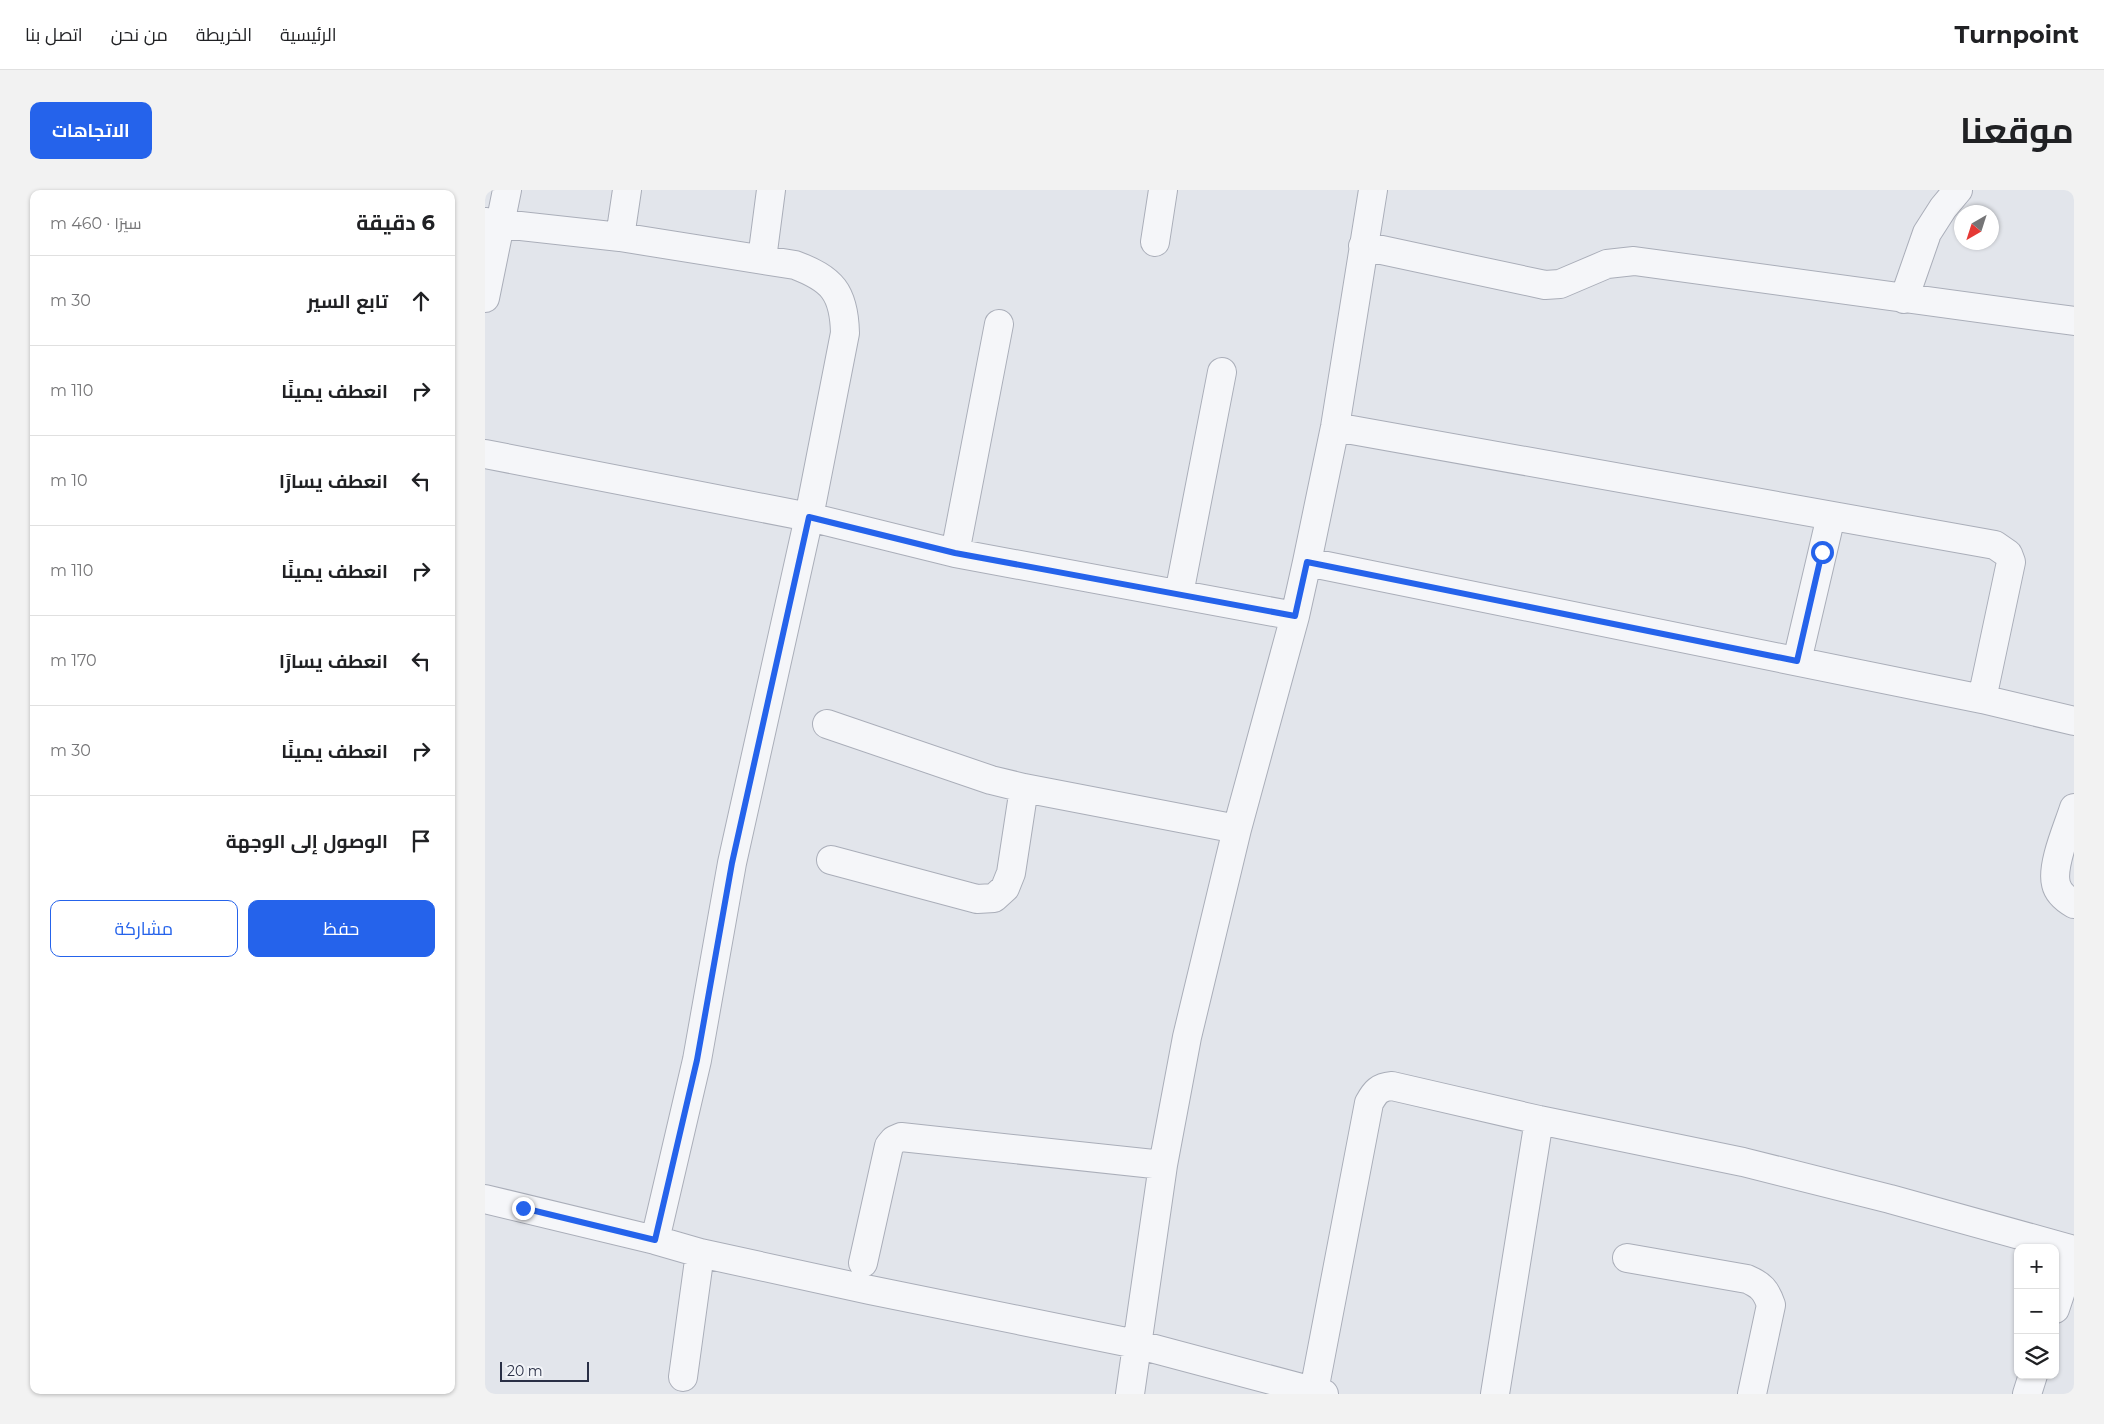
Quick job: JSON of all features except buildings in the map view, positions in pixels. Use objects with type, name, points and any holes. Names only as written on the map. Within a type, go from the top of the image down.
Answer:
[{"type":"street","points":[[485,298],[493,223],[507,190]]},
{"type":"street","points":[[620,237],[627,190]]},
{"type":"street","points":[[762,259],[771,190]]},
{"type":"street","points":[[1155,242],[1163,190]]},
{"type":"street","points":[[1130,1394],[1163,1165],[1187,1037],[1237,829],[1295,616],[1307,562],[1335,427],[1373,190]]},
{"type":"street","points":[[1903,299],[1927,233],[1943,208],[1958,190]]},
{"type":"street","points":[[493,223],[620,237],[795,265],[817,273],[834,288],[844,312],[845,333],[809,517],[732,863],[697,1060],[655,1240]]},
{"type":"street","points":[[1363,246],[1545,286],[1560,284],[1607,264],[1634,261],[2074,321]]},
{"type":"street","points":[[955,553],[999,324]]},
{"type":"street","points":[[1179,594],[1222,372]]},
{"type":"street","points":[[1335,427],[1995,545],[2009,554],[2011,562],[1982,699]]},
{"type":"street","points":[[485,454],[809,517],[955,553],[1295,616]]},
{"type":"street","points":[[1797,661],[1831,516]]},
{"type":"street","points":[[1307,562],[1982,699],[2074,721]]},
{"type":"street","points":[[827,724],[991,780],[1237,829]]},
{"type":"street","points":[[831,860],[977,899],[994,898],[1005,888],[1011,873],[1024,788]]},
{"type":"street","points":[[2074,808],[2056,865],[2056,884],[2062,895],[2074,904]]},
{"type":"street","points":[[485,1199],[655,1240],[700,1253],[1136,1344],[1319,1392],[1369,1103],[1382,1086],[1392,1086],[1539,1120],[1743,1162],[1890,1199],[2074,1251],[2059,1297]]},
{"type":"street","points":[[1495,1394],[1539,1120]]},
{"type":"street","points":[[863,1263],[889,1146],[894,1140],[901,1137],[1163,1165]]},
{"type":"street","points":[[683,1377],[700,1253]]},
{"type":"street","points":[[1627,1258],[1747,1279],[1760,1285],[1767,1293],[1771,1305],[1753,1394]]},
{"type":"street","points":[[2027,1394],[2032,1379]]},
{"type":"route","points":[[523,1208],[655,1240],[697,1060],[732,863],[809,517],[955,553],[1295,616],[1307,562],[1797,661],[1822,552]]}]
